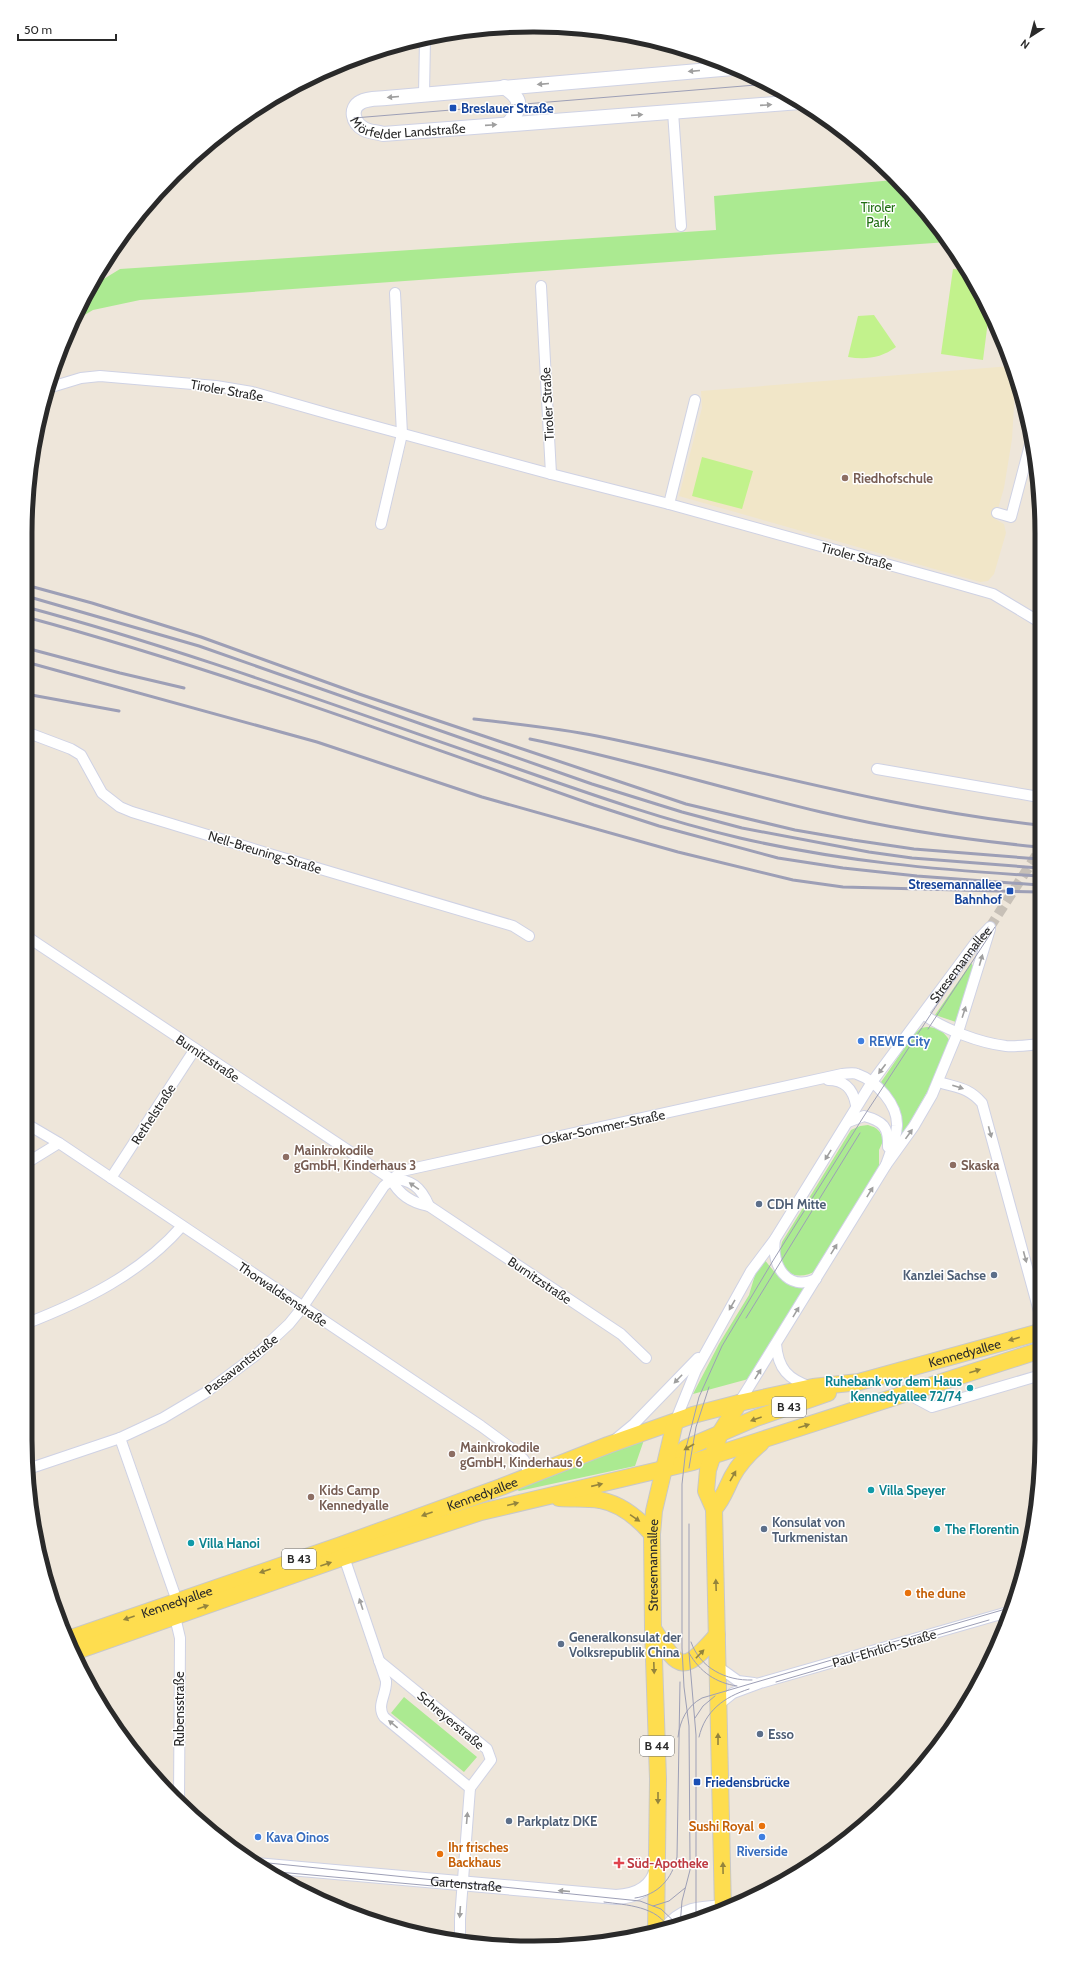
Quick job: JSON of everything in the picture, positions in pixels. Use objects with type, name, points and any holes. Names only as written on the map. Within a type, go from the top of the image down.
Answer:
[{"type":"main road","name":"Mörfelder Landstraße","points":[[722,69],[504,87],[363,101],[355,107],[353,112],[354,118],[365,129],[383,134],[790,103]]},
{"type":"main road","points":[[504,87],[512,92],[518,99],[519,105],[516,115],[508,124]]},
{"type":"main road","name":"Kennedyallee","points":[[79,1650],[176,1609],[341,1545],[608,1445],[693,1415],[739,1403],[813,1387],[859,1382],[1035,1333]]},
{"type":"main road","name":"Kennedyallee","points":[[73,1638],[176,1609],[344,1557],[481,1512],[663,1470],[712,1457],[1035,1352]]},
{"type":"main road","name":"B 43","points":[[663,1470],[686,1448],[720,1433],[859,1382]]},
{"type":"main road","name":"Stresemannallee","points":[[726,1903],[718,1705],[714,1509],[706,1491],[706,1479],[720,1433],[739,1403]]},
{"type":"main road","name":"Stresemannallee","points":[[656,1925],[658,1864],[657,1720],[653,1629],[652,1534],[654,1510],[675,1422]]},
{"type":"main road","points":[[714,1509],[723,1499],[733,1476],[749,1453],[767,1439]]},
{"type":"main road","points":[[545,1496],[598,1500],[611,1503],[640,1520],[652,1534]]},
{"type":"main road","points":[[653,1629],[672,1657],[683,1662],[695,1660],[717,1635]]},
{"type":"main road","name":"Gartenstraße","points":[[271,1866],[616,1897],[627,1896],[640,1892],[650,1883],[655,1875],[658,1864]]},
{"type":"main road","points":[[672,1921],[687,1911],[706,1910]]},
{"type":"street","points":[[424,95],[425,44]]},
{"type":"street","points":[[673,112],[681,226]]},
{"type":"street","name":"Tiroler Straße","points":[[541,286],[551,474]]},
{"type":"street","points":[[381,524],[402,434],[394,293]]},
{"type":"street","name":"Tiroler Straße","points":[[55,386],[81,378],[100,376],[216,386],[252,392],[402,434],[669,504],[993,594],[1035,619]]},
{"type":"street","points":[[669,504],[695,400]]},
{"type":"street","points":[[997,513],[1010,517],[1028,452]]},
{"type":"street","name":"Nell-Breuning-Straße","points":[[32,734],[71,749],[81,755],[102,793],[120,807],[132,812],[513,926],[529,936]]},
{"type":"street","points":[[877,769],[1035,796]]},
{"type":"street","name":"Stresemannallee","points":[[675,1422],[687,1389],[705,1351],[751,1271],[774,1239],[872,1082],[976,942],[990,927],[958,1032],[939,1082],[914,1126],[886,1165],[739,1403]]},
{"type":"street","name":"Burnitzstraße","points":[[32,940],[391,1179],[396,1189],[415,1203],[430,1206],[621,1334],[646,1358]]},
{"type":"street","name":"Stresemannallee","points":[[923,1014],[958,1032]]},
{"type":"street","points":[[958,1032],[994,1044],[1007,1046],[1035,1044]]},
{"type":"street","name":"Rethelstraße","points":[[111,1178],[195,1049]]},
{"type":"street","name":"Oskar-Sommer-Straße","points":[[391,1179],[402,1171],[842,1074],[856,1073],[872,1082]]},
{"type":"street","name":"Oskar-Sommer-Straße","points":[[818,1080],[838,1080],[844,1084],[855,1097],[856,1106]]},
{"type":"street","name":"Stresemannallee","points":[[872,1082],[893,1108],[897,1125],[894,1143],[886,1165]]},
{"type":"street","points":[[939,1082],[957,1085],[970,1092],[982,1103],[1035,1297]]},
{"type":"street","name":"Stresemannallee","points":[[848,1122],[864,1116],[880,1122],[886,1129],[888,1138],[886,1165]]},
{"type":"street","name":"Thorwaldsenstraße","points":[[32,1127],[59,1143],[515,1451],[524,1460],[529,1475]]},
{"type":"street","points":[[32,1160],[59,1143]]},
{"type":"street","name":"Passavantstraße","points":[[33,1467],[120,1438],[163,1418],[221,1382],[256,1355],[280,1334],[302,1308],[384,1186],[391,1179]]},
{"type":"street","points":[[32,1321],[66,1307],[123,1278],[162,1248],[182,1226]]},
{"type":"street","points":[[774,1239],[774,1259],[784,1274],[792,1280],[805,1284],[816,1279]]},
{"type":"street","points":[[776,1344],[778,1360],[784,1370],[795,1381],[813,1387]]},
{"type":"street","name":"Stresemannallee","points":[[608,1445],[634,1424],[705,1351]]},
{"type":"street","points":[[912,1391],[917,1399],[932,1408],[1035,1377]]},
{"type":"street","name":"Rubensstraße","points":[[120,1438],[176,1609],[180,1638],[179,1794]]},
{"type":"street","points":[[344,1557],[386,1681],[386,1687],[380,1709],[384,1717],[470,1788],[462,1884],[460,1936]]},
{"type":"street","name":"Paul-Ehrlich-Straße","points":[[718,1705],[732,1693],[760,1683],[1003,1613]]},
{"type":"street","name":"Schreyerstraße","points":[[379,1661],[487,1749],[490,1760],[470,1788]]},
{"type":"street","name":"Paul-Ehrlich-Straße","points":[[717,1666],[738,1681],[760,1683]]},
{"type":"shaded area","name":"Riedhofschule","points":[[1006,366],[1015,394],[1012,439],[1004,488],[995,519],[1004,524],[1006,533],[994,574],[988,581],[980,582],[679,496],[702,408],[701,391]]},
{"type":"green space","name":"Tiroler Park","points":[[889,180],[911,203],[941,242],[140,300],[93,310],[82,317],[100,281],[120,269],[716,230],[714,196]]},
{"type":"green space","points":[[953,269],[959,269],[968,283],[988,322],[983,360],[941,354]]},
{"type":"green space","points":[[874,315],[896,347],[879,356],[867,358],[848,357],[858,316]]},
{"type":"green space","points":[[702,457],[753,471],[742,509],[692,496]]},
{"type":"green space","points":[[971,963],[974,967],[956,1022],[935,1015]]},
{"type":"green space","points":[[927,1027],[940,1031],[950,1041],[935,1078],[897,1145],[900,1135],[879,1085],[914,1034],[921,1028]]},
{"type":"green space","points":[[868,1125],[874,1127],[880,1132],[883,1141],[879,1150],[879,1167],[818,1269],[806,1275],[793,1275],[783,1268],[781,1262],[780,1252],[782,1242],[851,1130],[860,1126]]},
{"type":"green space","points":[[764,1259],[777,1275],[788,1283],[793,1286],[807,1287],[752,1378],[693,1394],[719,1344],[749,1295],[755,1275]]},
{"type":"green space","points":[[644,1440],[635,1466],[519,1491],[516,1489],[517,1488]]},
{"type":"green space","points":[[404,1697],[477,1757],[464,1772],[391,1713]]},
{"type":"tunnel","points":[[990,927],[1035,857]]},
{"type":"tram line","points":[[354,118],[757,85]]},
{"type":"tram line","points":[[681,1918],[682,1901],[690,1870],[689,1726],[684,1687],[682,1648],[682,1484],[686,1448],[699,1397],[722,1346],[774,1259],[864,1116],[988,927]]},
{"type":"tram line","points":[[928,1029],[995,927]]},
{"type":"tram line","points":[[746,1318],[860,1133]]},
{"type":"tram line","points":[[689,1468],[696,1427],[709,1387]]},
{"type":"tram line","points":[[689,1524],[689,1653],[696,1735],[696,1914]]},
{"type":"tram line","points":[[678,1737],[680,1725],[688,1709],[702,1698],[1005,1609]]},
{"type":"tram line","points":[[776,1682],[989,1620]]},
{"type":"tram line","points":[[691,1642],[701,1659],[707,1666],[715,1671],[733,1678],[752,1680]]},
{"type":"tram line","points":[[689,1653],[698,1666],[709,1676],[722,1682],[737,1686]]},
{"type":"tram line","points":[[635,1898],[651,1893],[663,1885],[672,1872],[677,1857],[680,1682]]},
{"type":"tram line","points":[[699,1737],[706,1720],[717,1706],[731,1696],[749,1689]]},
{"type":"tram line","points":[[695,1718],[703,1706],[715,1696]]},
{"type":"tram line","points":[[265,1863],[640,1901],[661,1909],[673,1921]]},
{"type":"tram line","points":[[280,1872],[433,1886]]},
{"type":"tram line","points":[[653,1906],[669,1901],[685,1888]]},
{"type":"tram line","points":[[604,1902],[641,1908],[649,1911],[665,1923]]},
{"type":"railway","points":[[32,587],[92,603],[201,637],[359,694],[686,804],[795,830],[853,840],[914,849],[1035,859]]},
{"type":"railway","points":[[32,598],[199,646],[592,784],[682,812],[742,828],[869,852],[912,858],[1035,868]]},
{"type":"railway","points":[[32,609],[197,658],[608,800],[707,830],[777,846],[851,859],[964,871],[1035,876]]},
{"type":"railway","points":[[32,619],[98,637],[241,682],[594,805],[659,826],[778,858],[843,868],[917,876],[1035,885]]},
{"type":"railway","points":[[32,650],[184,688]]},
{"type":"railway","points":[[32,664],[317,742],[482,797],[678,852],[793,880],[843,887],[1035,892]]},
{"type":"railway","points":[[32,695],[119,711]]},
{"type":"railway","points":[[474,719],[582,733],[872,798],[927,809],[1035,824]]},
{"type":"railway","points":[[530,739],[603,756],[821,812],[875,824],[984,841],[1035,847]]},
{"type":"place","name":"Breslauer Straße","points":[[453,108]]},
{"type":"place","name":"Riedhofschule","points":[[845,478]]},
{"type":"place","name":"Stresemannallee Bahnhof","points":[[1010,891]]},
{"type":"place","name":"REWE City","points":[[861,1041]]},
{"type":"place","name":"Mainkrokodile gGmbH, Kinderhaus 3","points":[[286,1157]]},
{"type":"place","name":"Skaska","points":[[953,1165]]},
{"type":"place","name":"CDH Mitte","points":[[759,1204]]},
{"type":"place","name":"Kanzlei Sachse","points":[[994,1275]]},
{"type":"place","name":"Ruhebank vor dem Haus Kennedyallee 72/74","points":[[970,1388]]},
{"type":"place","name":"Mainkrokodile gGmbH, Kinderhaus 6","points":[[452,1454]]},
{"type":"place","name":"Villa Speyer","points":[[871,1490]]},
{"type":"place","name":"Kids Camp Kennedyalle","points":[[311,1497]]},
{"type":"place","name":"Konsulat von Turkmenistan","points":[[764,1529]]},
{"type":"place","name":"The Florentin","points":[[937,1529]]},
{"type":"place","name":"Villa Hanoi","points":[[191,1543]]},
{"type":"place","name":"the dune","points":[[908,1593]]},
{"type":"place","name":"Generalkonsulat der Volksrepublik China","points":[[561,1644]]},
{"type":"place","name":"Esso","points":[[760,1734]]},
{"type":"place","name":"Friedensbrücke","points":[[697,1782]]},
{"type":"place","name":"Parkplatz DKE","points":[[509,1821]]},
{"type":"place","name":"Sushi Royal","points":[[762,1826]]},
{"type":"place","name":"Kava Oinos","points":[[258,1837]]},
{"type":"place","name":"Riverside","points":[[762,1837]]},
{"type":"place","name":"Ihr frisches Backhaus","points":[[440,1854]]},
{"type":"place","name":"Süd-Apotheke","points":[[619,1863]]}]
